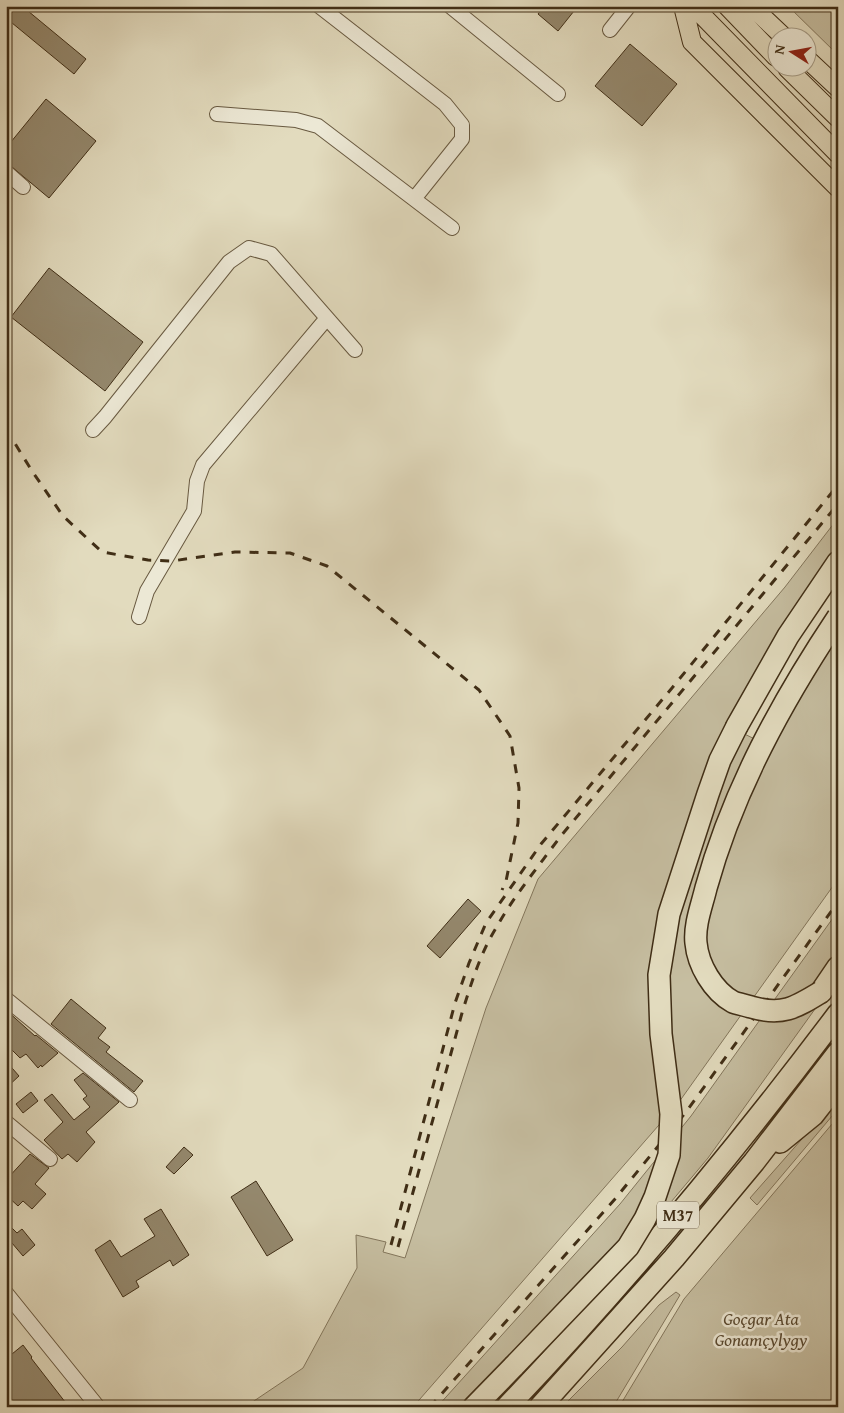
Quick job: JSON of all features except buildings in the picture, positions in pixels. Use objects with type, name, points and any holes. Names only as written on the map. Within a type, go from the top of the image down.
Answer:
[{"type":"highway","points":[[474,1407],[628,1247],[645,1219],[655,1197],[669,1155],[671,1114],[660,1034],[659,975],[669,914],[720,760],[788,636],[838,562]]},
{"type":"highway","points":[[838,617],[783,704],[759,750],[727,824],[713,865],[698,918],[696,942],[700,964],[712,984],[733,1002],[761,1010],[781,1012],[800,1005],[821,992],[838,967]]},
{"type":"highway","name":"M37","points":[[507,1407],[661,1236],[738,1145],[838,1014]]},
{"type":"highway","name":"M37","points":[[540,1407],[674,1258],[754,1162],[838,1053]]},
{"type":"highway","points":[[754,1162],[813,1115],[838,1084]]},
{"type":"main road","points":[[683,6],[692,42],[838,188]]},
{"type":"main road","points":[[693,6],[838,154]]},
{"type":"main road","points":[[726,6],[766,47]]},
{"type":"main road","points":[[751,6],[775,28]]},
{"type":"main road","points":[[816,67],[838,88]]},
{"type":"main road","points":[[797,78],[838,118]]},
{"type":"street","points":[[319,6],[445,104],[462,125],[462,139],[414,199]]},
{"type":"street","points":[[450,6],[558,94]]},
{"type":"street","points":[[610,30],[629,6]]},
{"type":"street","points":[[217,114],[296,120],[318,126],[452,228]]},
{"type":"street","points":[[6,172],[23,187]]},
{"type":"street","points":[[93,430],[106,417],[229,262],[249,248],[271,254],[355,350]]},
{"type":"street","points":[[138,617],[147,591],[194,511],[197,481],[203,465],[327,318]]},
{"type":"street","points":[[6,999],[130,1100]]},
{"type":"street","points":[[6,1122],[50,1160]]},
{"type":"street","points":[[6,1293],[98,1407]]},
{"type":"green space","points":[[788,6],[838,6],[838,55],[816,33],[816,28],[810,28]]},
{"type":"green space","points":[[838,518],[838,548],[788,622],[726,725],[767,745],[838,625],[838,879],[679,1102],[413,1407],[245,1407],[303,1368],[357,1268],[356,1235],[386,1242],[383,1252],[405,1258],[486,1008],[538,879],[785,587]]},
{"type":"green space","points":[[838,911],[838,977],[708,1158],[613,1271],[514,1351],[461,1407],[437,1407],[620,1204],[691,1116]]},
{"type":"green space","points":[[838,1098],[838,1109],[757,1205],[750,1198]]},
{"type":"green space","name":"Goçgar Ata Gonamçylygy","points":[[838,1117],[838,1407],[619,1407],[684,1299]]},
{"type":"green space","points":[[676,1292],[680,1295],[613,1407],[562,1407],[622,1347],[659,1305]]},
{"type":"railway","points":[[6,429],[63,516],[102,552],[148,560],[172,561],[235,552],[290,553],[327,566],[479,690],[510,736],[519,788],[518,823],[506,881],[502,890]]},
{"type":"railway","points":[[391,1245],[455,1003],[486,923],[541,844],[838,485]]},
{"type":"railway","points":[[398,1247],[462,1013],[476,969],[490,938],[510,904],[560,837],[838,504]]},
{"type":"railway","points":[[430,1407],[615,1199],[686,1112],[838,902]]}]
